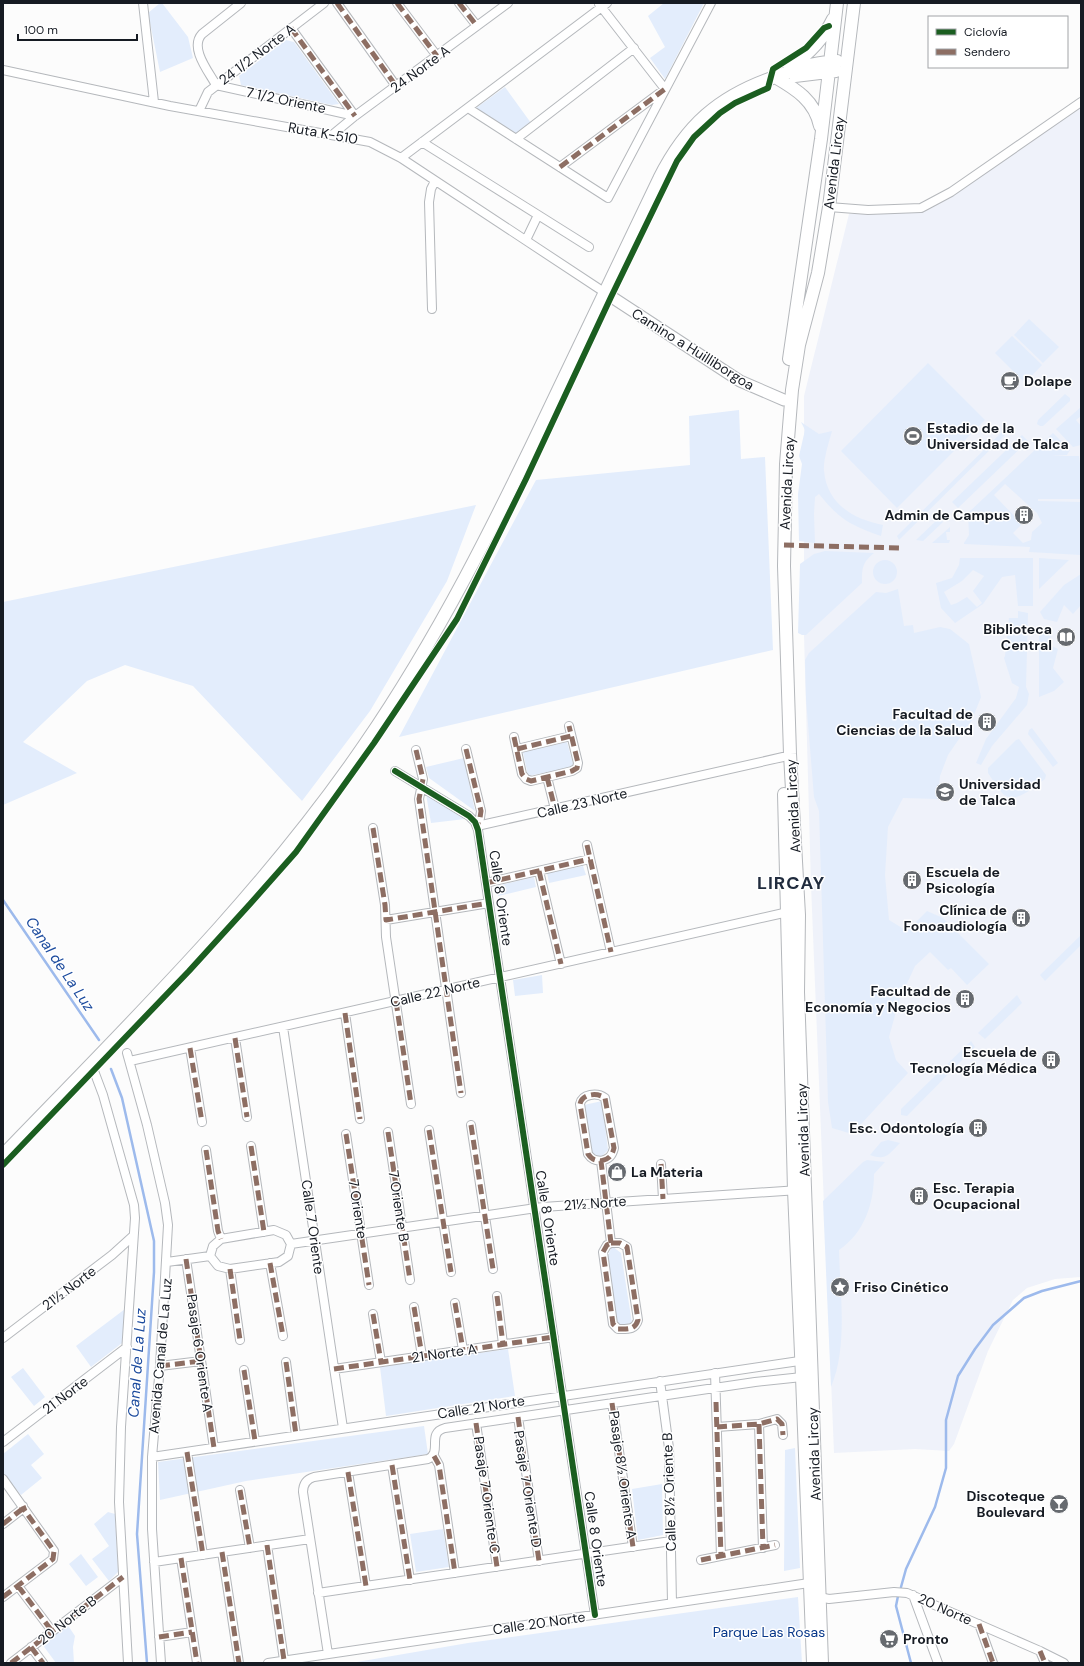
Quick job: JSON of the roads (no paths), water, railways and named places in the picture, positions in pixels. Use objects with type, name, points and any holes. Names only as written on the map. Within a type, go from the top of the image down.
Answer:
[{"type":"main road","name":"Avenida Lircay","points":[[822,1663],[806,1360],[800,1190],[790,754],[784,574],[786,464],[792,390],[799,345],[818,273],[829,207],[854,3]]},
{"type":"main road","name":"Avenida Lircay","points":[[793,914],[783,757],[779,661],[777,528],[779,473],[784,400],[791,339],[821,139],[837,8]]},
{"type":"main road","points":[[775,77],[813,49],[826,32],[837,8]]},
{"type":"main road","points":[[3,1155],[208,941],[258,885],[325,800],[385,715],[439,627],[476,560],[664,169],[684,138],[705,116],[729,97],[752,85],[802,67],[846,65]]},
{"type":"main road","points":[[775,77],[804,96],[813,107],[819,119],[821,139]]},
{"type":"main road","name":"Avenida Lircay","points":[[806,1360],[802,1377],[813,1663]]},
{"type":"street","points":[[216,85],[200,55],[197,41],[202,34],[241,3]]},
{"type":"street","name":"24 1/2 Norte A","points":[[199,111],[206,94],[216,85],[324,3]]},
{"type":"street","points":[[338,3],[396,86]]},
{"type":"street","points":[[397,3],[437,56]]},
{"type":"street","points":[[459,3],[477,26]]},
{"type":"street","name":"24 Norte A","points":[[332,135],[355,116],[508,3]]},
{"type":"street","points":[[468,108],[608,198],[710,3]]},
{"type":"street","points":[[145,4],[154,102]]},
{"type":"street","points":[[402,158],[602,4],[665,89]]},
{"type":"street","points":[[291,28],[355,116]]},
{"type":"street","points":[[516,139],[634,48]]},
{"type":"street","name":"Ruta K-510","points":[[3,70],[199,111],[370,142],[402,158],[604,292]]},
{"type":"street","name":"7 1/2 Oriente","points":[[216,85],[355,116]]},
{"type":"street","points":[[560,167],[665,89]]},
{"type":"street","points":[[829,207],[868,210],[921,208],[950,192],[1081,102]]},
{"type":"street","points":[[422,142],[589,247]]},
{"type":"street","points":[[432,309],[429,202],[431,189],[435,181]]},
{"type":"street","points":[[526,240],[538,215]]},
{"type":"street","name":"Camino a Huilliborgoa","points":[[604,292],[740,381],[784,400]]},
{"type":"street","points":[[514,737],[522,774],[526,780],[531,781],[574,771],[577,768],[578,763],[569,726]]},
{"type":"street","points":[[517,749],[572,736]]},
{"type":"street","name":"Calle 8 Oriente","points":[[466,749],[480,810],[480,818],[477,826],[595,1615]]},
{"type":"street","points":[[416,750],[423,779],[420,799],[461,1093]]},
{"type":"street","name":"Calle 23 Norte","points":[[477,826],[783,757]]},
{"type":"street","points":[[395,771],[469,816],[477,826]]},
{"type":"street","points":[[547,777],[555,809]]},
{"type":"street","points":[[374,828],[385,905],[386,937],[410,1104]]},
{"type":"street","points":[[587,845],[611,952]]},
{"type":"street","points":[[486,883],[590,859]]},
{"type":"street","points":[[540,871],[561,964]]},
{"type":"street","points":[[386,920],[489,903]]},
{"type":"street","name":"Calle 22 Norte","points":[[128,1057],[190,1048],[611,952],[793,914]]},
{"type":"street","points":[[345,1013],[360,1119]]},
{"type":"street","name":"Calle 7 Oriente","points":[[283,1027],[343,1428]]},
{"type":"street","points":[[235,1038],[247,1117]]},
{"type":"street","points":[[190,1048],[202,1122]]},
{"type":"street","name":"Avenida Canal de La Luz","points":[[128,1057],[141,1100],[167,1214],[167,1262],[152,1457],[154,1562],[161,1663]]},
{"type":"street","points":[[91,1063],[103,1095],[134,1205],[135,1218],[128,1347],[121,1427],[119,1502],[128,1663]]},
{"type":"street","points":[[597,1094],[605,1098],[614,1148],[608,1159],[601,1161],[590,1158],[588,1154],[580,1104],[584,1097],[597,1094]]},
{"type":"street","points":[[471,1125],[493,1269]]},
{"type":"street","points":[[429,1130],[451,1272]]},
{"type":"street","name":"7 Oriente B","points":[[388,1132],[410,1280]]},
{"type":"street","name":"7 Oriente","points":[[346,1134],[369,1285]]},
{"type":"street","points":[[251,1146],[264,1232]]},
{"type":"street","points":[[206,1150],[218,1231],[221,1239]]},
{"type":"street","points":[[601,1161],[611,1243]]},
{"type":"street","points":[[661,1164],[664,1199]]},
{"type":"street","name":"21½ Norte","points":[[291,1244],[535,1208],[800,1190]]},
{"type":"street","points":[[274,1230],[282,1233],[288,1238],[291,1244],[290,1252],[279,1262],[230,1269],[218,1266],[210,1256],[213,1246],[221,1239],[274,1230]]},
{"type":"street","name":"21½ Norte","points":[[3,1338],[112,1255],[133,1236]]},
{"type":"street","points":[[611,1243],[620,1243],[627,1247],[638,1320],[636,1326],[631,1329],[618,1329],[613,1324],[603,1252],[606,1245],[611,1243]]},
{"type":"street","points":[[167,1262],[210,1256]]},
{"type":"street","name":"Pasaje 6 Oriente A","points":[[186,1259],[214,1448]]},
{"type":"street","points":[[270,1263],[282,1336]]},
{"type":"street","points":[[230,1269],[240,1340]]},
{"type":"street","points":[[497,1296],[503,1344]]},
{"type":"street","points":[[455,1303],[463,1350]]},
{"type":"street","points":[[414,1307],[422,1356]]},
{"type":"street","points":[[373,1314],[381,1362]]},
{"type":"street","name":"21 Norte A","points":[[334,1370],[554,1337]]},
{"type":"street","name":"21 Norte","points":[[3,1442],[128,1347]]},
{"type":"street","name":"Calle 21 Norte","points":[[152,1457],[806,1360]]},
{"type":"street","points":[[160,1366],[201,1361]]},
{"type":"street","points":[[286,1362],[296,1435]]},
{"type":"street","points":[[769,1365],[771,1380]]},
{"type":"street","points":[[244,1370],[255,1441]]},
{"type":"street","points":[[715,1373],[721,1556]]},
{"type":"street","points":[[328,1654],[303,1492],[305,1482],[314,1477],[428,1459],[434,1456],[436,1450],[434,1439],[436,1433],[445,1428],[771,1380],[802,1377]]},
{"type":"street","name":"Calle 8½ Oriente B","points":[[660,1381],[668,1436],[672,1603]]},
{"type":"street","name":"Pasaje 8½ Oriente A","points":[[612,1403],[633,1547]]},
{"type":"street","name":"Pasaje 7 Oriente D","points":[[518,1417],[539,1561]]},
{"type":"street","points":[[717,1427],[759,1424],[774,1419],[780,1421],[782,1424],[783,1435]]},
{"type":"street","name":"Pasaje 7 Oriente C","points":[[476,1424],[497,1567]]},
{"type":"street","points":[[759,1424],[763,1548]]},
{"type":"street","points":[[187,1452],[204,1555]]},
{"type":"street","points":[[434,1456],[439,1464],[455,1573]]},
{"type":"street","points":[[392,1465],[410,1580]]},
{"type":"street","points":[[348,1472],[366,1586]]},
{"type":"street","points":[[3,1479],[54,1551],[55,1555],[53,1559],[3,1597]]},
{"type":"street","points":[[240,1490],[250,1548]]},
{"type":"street","points":[[3,1524],[21,1510],[23,1506]]},
{"type":"street","points":[[154,1562],[310,1539]]},
{"type":"street","points":[[318,1593],[671,1541]]},
{"type":"street","points":[[266,1545],[284,1660]]},
{"type":"street","points":[[701,1560],[775,1546]]},
{"type":"street","points":[[222,1552],[239,1663]]},
{"type":"street","points":[[181,1558],[197,1663]]},
{"type":"street","name":"20 Norte B","points":[[11,1663],[123,1577]]},
{"type":"street","name":"Calle 20 Norte","points":[[268,1663],[809,1583]]},
{"type":"street","points":[[18,1586],[52,1631]]},
{"type":"street","name":"20 Norte","points":[[819,1597],[829,1599],[894,1592],[913,1595],[1064,1663]]},
{"type":"street","points":[[913,1595],[938,1663]]},
{"type":"street","points":[[979,1624],[993,1663]]},
{"type":"street","points":[[159,1637],[192,1632]]},
{"type":"street","points":[[31,1647],[43,1663]]},
{"type":"street","points":[[1040,1651],[1044,1663]]},
{"type":"waterway","name":"Canal de La Luz","points":[[3,900],[99,1040]]},
{"type":"waterway","name":"Canal de La Luz","points":[[111,1069],[122,1098],[154,1241],[154,1272],[137,1534],[147,1663]]},
{"type":"waterway","points":[[901,1587],[906,1569],[935,1507],[946,1468],[946,1420],[958,1376],[975,1349],[993,1325],[1024,1298],[1042,1291],[1081,1281]]},
{"type":"waterway","points":[[898,1596],[896,1606],[911,1663]]},
{"type":"place","name":"Dolape","points":[[1010,381]]},
{"type":"place","name":"Estadio de la Universidad de Talca","points":[[913,436]]},
{"type":"place","name":"Admin de Campus","points":[[1024,515]]},
{"type":"place","name":"Biblioteca Central","points":[[1066,637]]},
{"type":"place","name":"Facultad de Ciencias de la Salud","points":[[987,722]]},
{"type":"place","name":"Universidad de Talca","points":[[945,792]]},
{"type":"place","name":"Escuela de Psicología","points":[[912,880]]},
{"type":"place","name":"Clínica de Fonoaudiología","points":[[1021,918]]},
{"type":"place","name":"Facultad de Economía y Negocios","points":[[965,999]]},
{"type":"place","name":"Escuela de Tecnología Médica","points":[[1051,1060]]},
{"type":"place","name":"Esc. Odontología","points":[[978,1128]]},
{"type":"place","name":"La Materia","points":[[617,1172]]},
{"type":"place","name":"Esc. Terapia Ocupacional","points":[[919,1196]]},
{"type":"place","name":"Friso Cinético","points":[[840,1287]]},
{"type":"place","name":"Discoteque Boulevard","points":[[1059,1504]]},
{"type":"place","name":"Pronto","points":[[889,1639]]},
{"type":"district","name":"LIRCAY","points":[[791,883]]},
{"type":"park label","name":"Parque Las Rosas","points":[[769,1632]]}]
